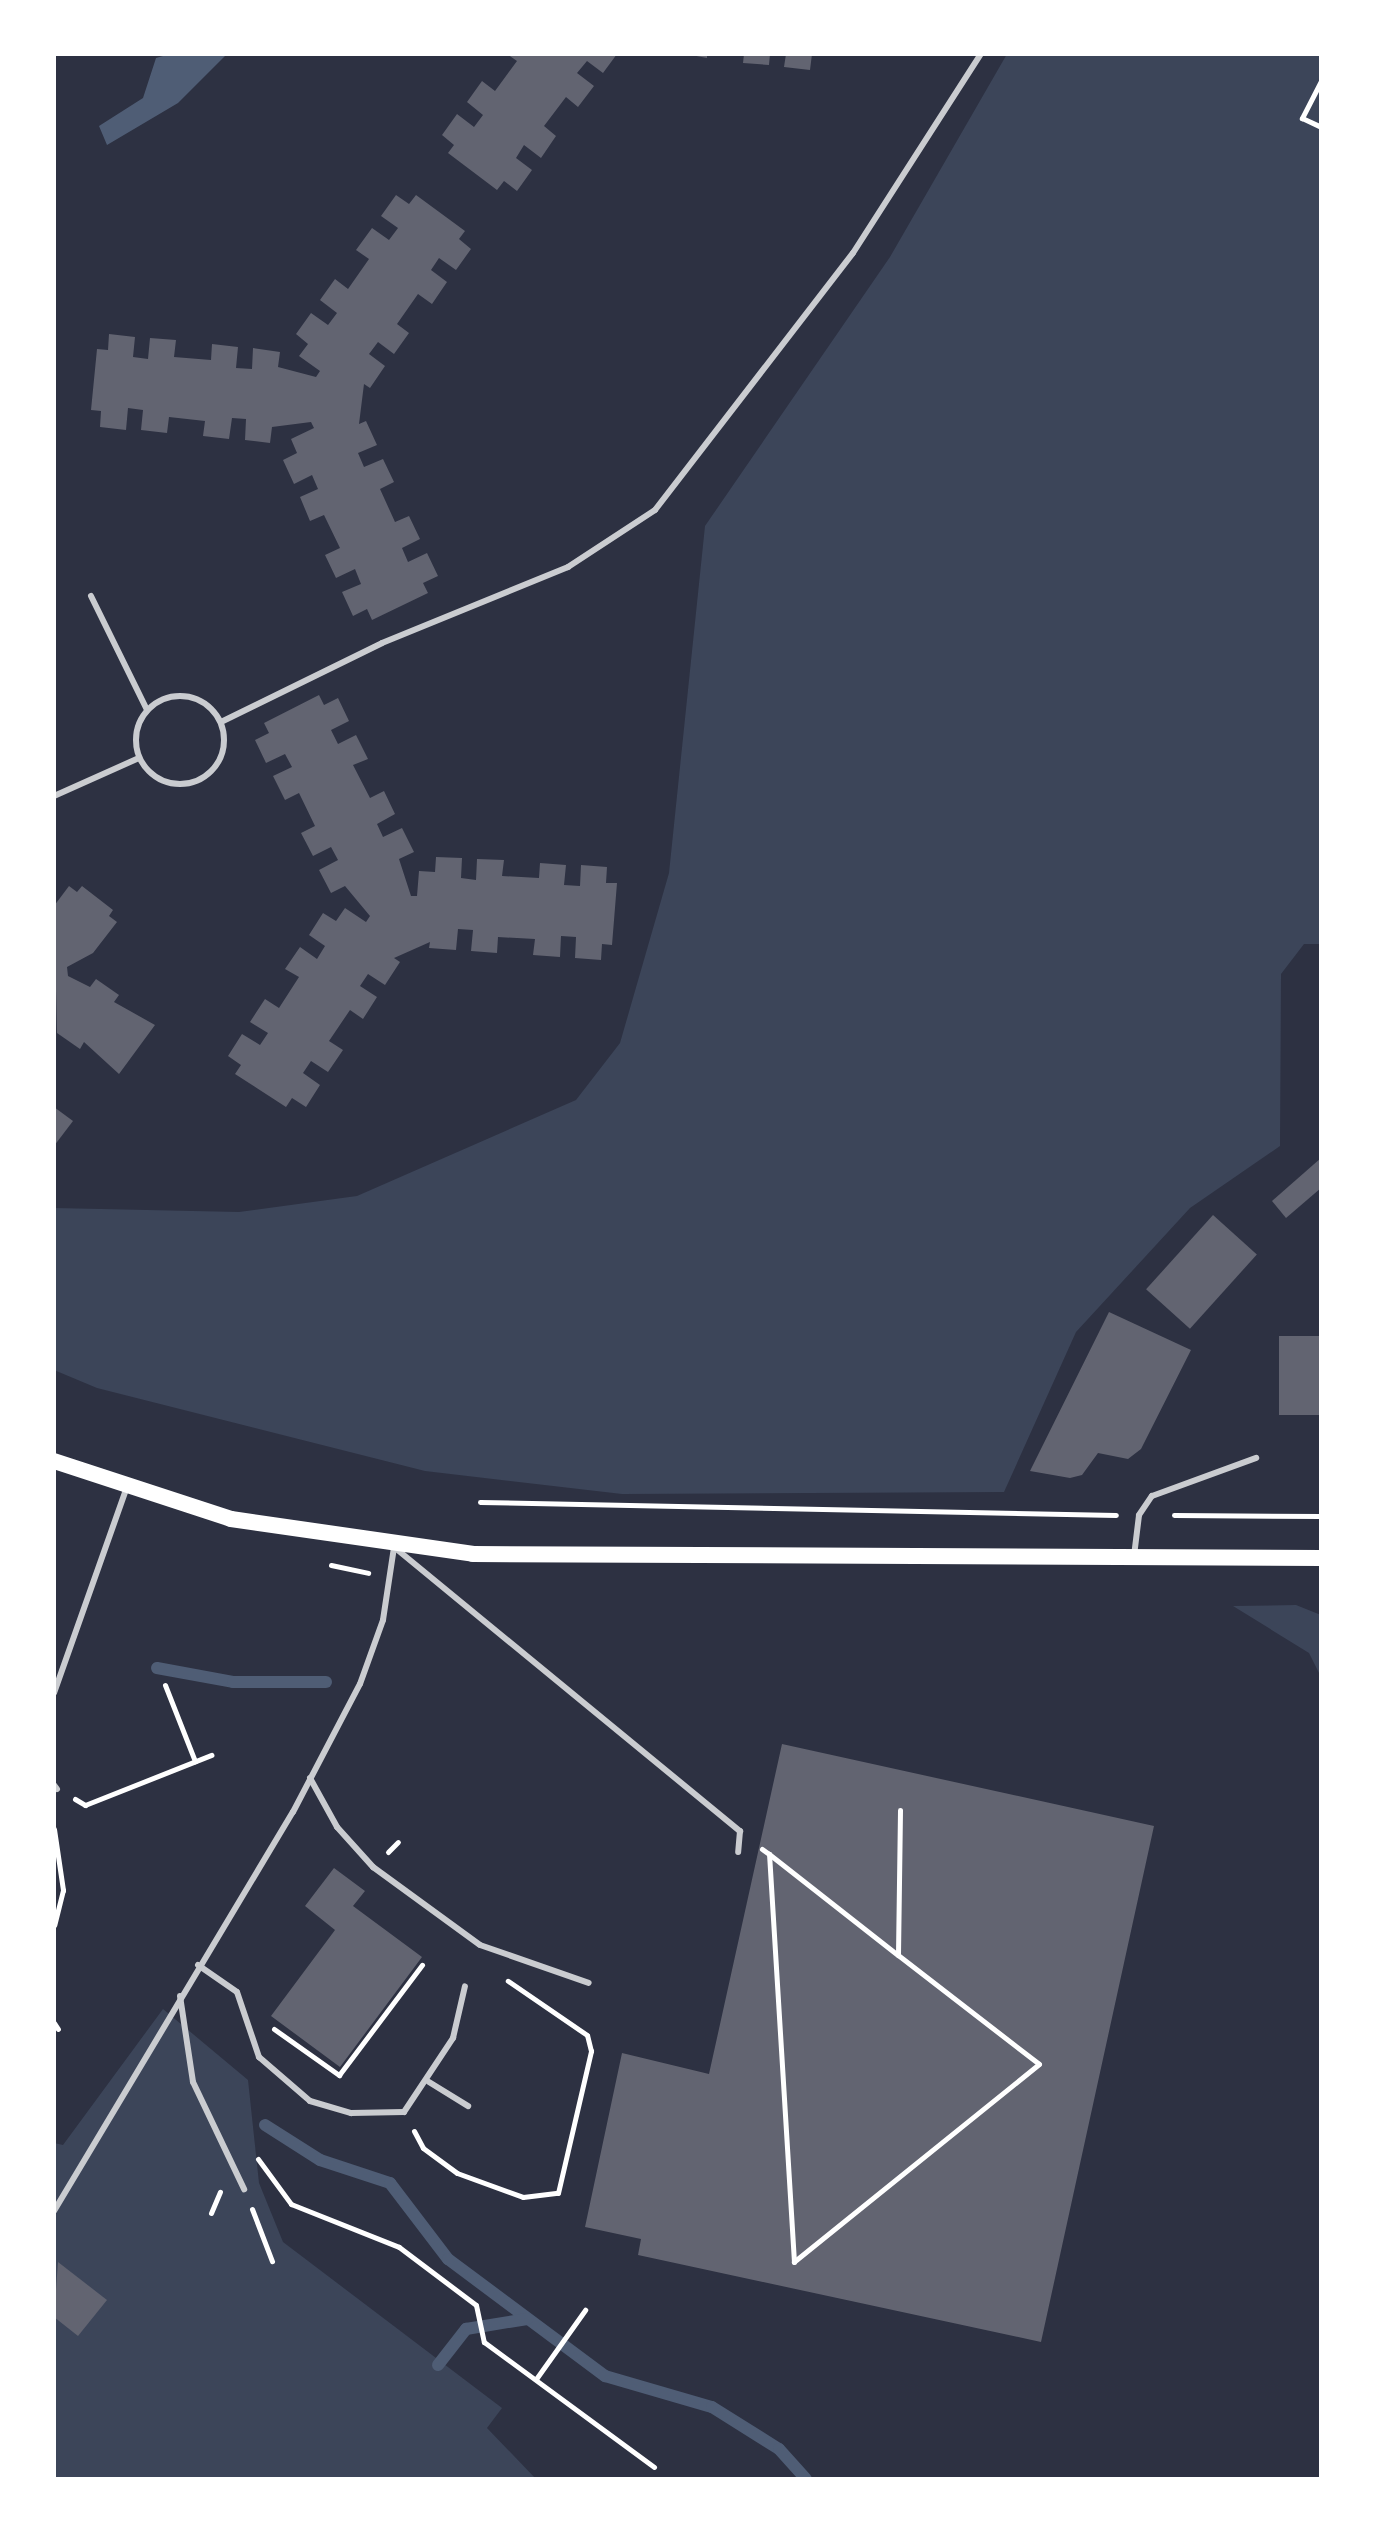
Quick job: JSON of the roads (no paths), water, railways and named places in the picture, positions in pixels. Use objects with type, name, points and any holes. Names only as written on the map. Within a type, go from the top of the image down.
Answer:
[{"type":"main road","points":[[54,1461],[126,1490],[231,1519],[394,1547],[473,1554],[1321,1558]]},
{"type":"lane","points":[[221,722],[382,643],[568,567],[655,510],[853,253],[981,54]]},
{"type":"lane","points":[[91,596],[147,710]]},
{"type":"lane","points":[[188,696],[221,722],[223,753],[204,777],[160,780],[139,758],[136,732],[147,710],[188,696]]},
{"type":"lane","points":[[54,796],[139,758]]},
{"type":"lane","points":[[1134,1557],[1139,1515],[1152,1496],[1187,1477],[1256,1458]]},
{"type":"lane","points":[[54,1693],[126,1490]]},
{"type":"lane","points":[[54,2211],[310,1778],[369,1658],[394,1547],[740,1831],[738,1852]]},
{"type":"lane","points":[[310,1778],[337,1827],[373,1867],[480,1945],[589,1983]]},
{"type":"lane","points":[[198,1965],[237,1992],[259,2057],[310,2101],[351,2113],[404,2112],[429,2082],[453,2038],[465,1986]]},
{"type":"lane","points":[[180,1996],[193,2082],[244,2189]]},
{"type":"lane","points":[[429,2082],[468,2106]]},
{"type":"waterway","points":[[157,1668],[233,1682],[326,1682]]},
{"type":"waterway","points":[[265,2125],[320,2160],[390,2183],[448,2259],[605,2376],[712,2407],[779,2449],[806,2479]]},
{"type":"waterway","points":[[438,2365],[466,2329],[527,2319]]}]
